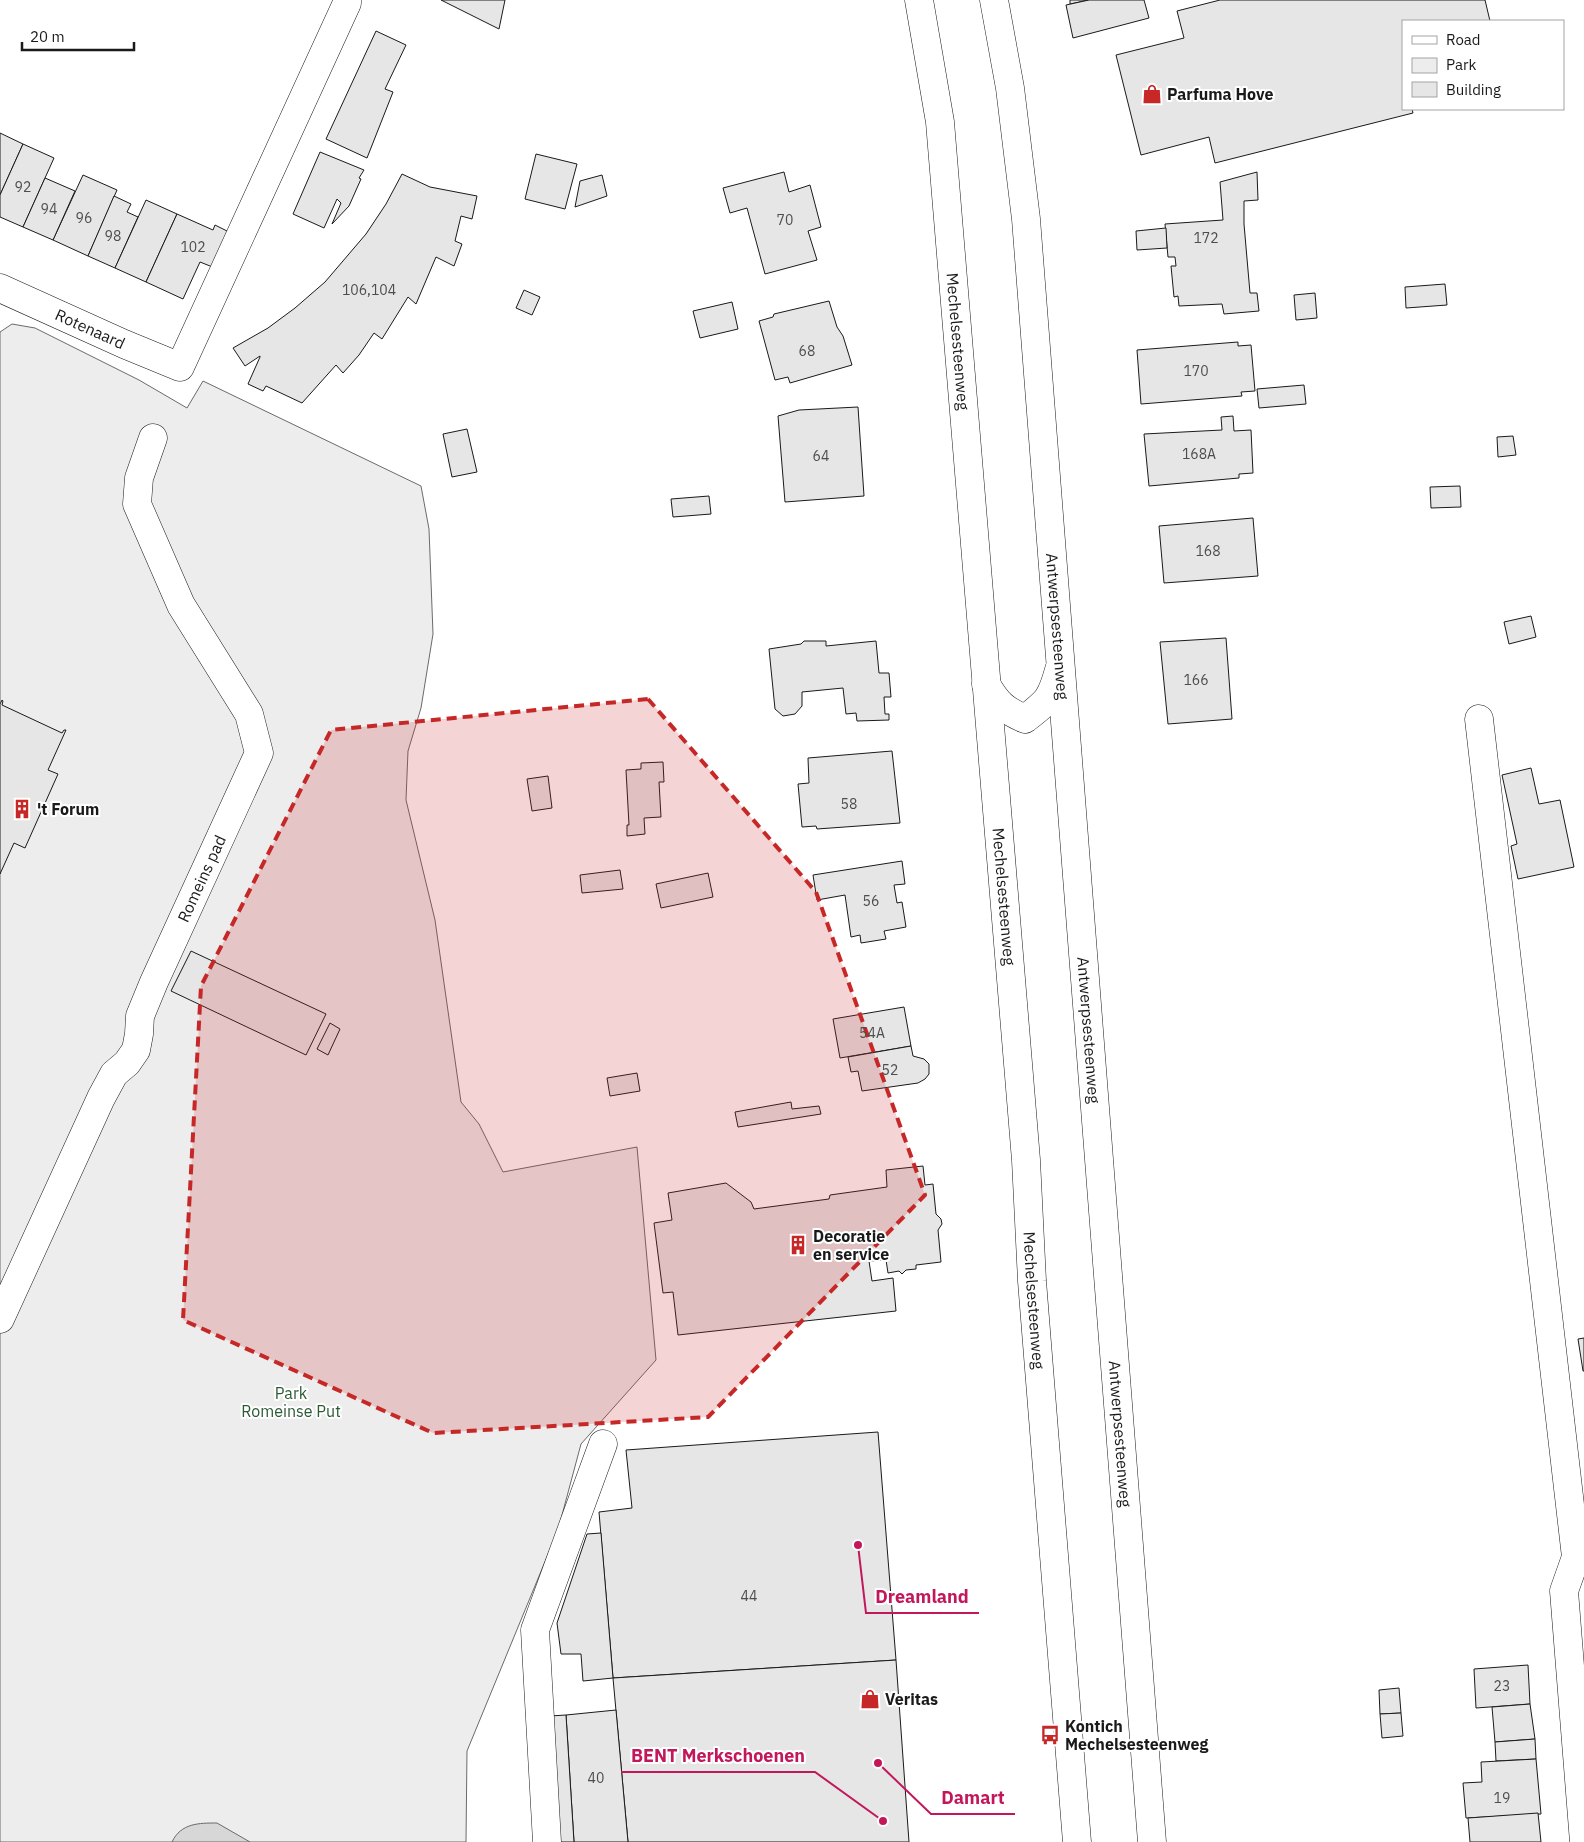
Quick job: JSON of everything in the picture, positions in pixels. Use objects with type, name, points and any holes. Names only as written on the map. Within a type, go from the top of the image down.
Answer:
[{"type":"main road","name":"Mechelsesteenweg","points":[[919,0],[940,122],[1025,1151],[1032,1281],[1077,1842]]},
{"type":"main road","name":"Antwerpsesteenweg","points":[[994,0],[1010,88],[1026,219],[1152,1842]]},
{"type":"main road","name":"Rotenaard","points":[[0,288],[180,367],[342,11]]},
{"type":"main road","name":"Romeins pad","points":[[0,1319],[101,1098],[114,1074],[136,1050],[140,1016],[150,990],[259,753],[249,714],[181,605],[137,504],[139,478],[153,438]]},
{"type":"main road","points":[[992,759],[1011,726],[1025,719],[1045,704],[1053,690],[1060,667]]},
{"type":"main road","points":[[986,684],[995,699],[1007,711],[1050,730],[1066,745]]},
{"type":"main road","points":[[1479,720],[1576,1557],[1564,1591],[1584,1842]]},
{"type":"main road","points":[[546,1842],[535,1630],[603,1444]]},
{"type":"highlighted area","points":[[648,699],[816,892],[925,1195],[708,1417],[433,1433],[183,1320],[201,986],[331,730]]},
{"type":"green space","name":"Park Romeinse Put","points":[[12,324],[35,328],[139,380],[187,408],[203,381],[421,486],[429,529],[433,634],[421,708],[408,751],[406,800],[435,920],[461,1102],[479,1124],[503,1172],[637,1147],[656,1360],[581,1444],[558,1530],[467,1751],[466,1842],[0,1842],[0,332]]},
{"type":"shaded area","points":[[217,1823],[250,1842],[172,1842],[180,1831],[191,1825]]},
{"type":"building","points":[[441,0],[505,0],[499,29]]},
{"type":"building","points":[[1070,0],[1089,0],[1070,4]]},
{"type":"building","points":[[1089,0],[1144,0],[1149,18],[1073,38],[1066,5]]},
{"type":"building","points":[[1220,0],[1485,0],[1490,20],[1402,20],[1402,110],[1412,110],[1413,113],[1215,163],[1209,137],[1141,155],[1116,55],[1184,38],[1177,11]]},
{"type":"building","points":[[376,31],[406,45],[385,89],[393,92],[367,158],[326,139]]},
{"type":"building","points":[[0,133],[23,144],[0,195]]},
{"type":"building","points":[[23,144],[54,158],[23,227],[0,217],[0,195]]},
{"type":"building","points":[[320,152],[364,170],[359,178],[361,179],[349,206],[332,224],[341,203],[337,199],[324,228],[293,214]]},
{"type":"building","points":[[536,154],[577,164],[565,209],[525,199]]},
{"type":"building","points":[[784,172],[789,192],[810,185],[821,227],[808,231],[817,260],[765,274],[747,208],[730,213],[723,188]]},
{"type":"building","points":[[1257,172],[1258,200],[1244,201],[1244,224],[1250,293],[1257,293],[1259,311],[1224,314],[1222,304],[1179,306],[1178,296],[1174,297],[1171,266],[1176,266],[1175,257],[1168,257],[1165,224],[1223,220],[1220,182]]},
{"type":"building","points":[[402,174],[430,187],[477,196],[472,219],[461,216],[455,241],[462,244],[454,266],[436,257],[416,304],[408,297],[382,339],[374,333],[359,355],[343,373],[336,365],[302,403],[266,386],[263,391],[248,384],[260,356],[245,366],[233,348],[268,328],[325,282],[366,234],[386,204]]},
{"type":"building","points":[[83,175],[117,190],[88,256],[53,240]]},
{"type":"building","points":[[602,175],[607,196],[575,207],[580,181]]},
{"type":"building","points":[[45,178],[75,191],[53,240],[23,227]]},
{"type":"building","points":[[114,196],[131,204],[127,212],[138,217],[115,268],[88,256]]},
{"type":"building","points":[[146,200],[177,214],[146,282],[115,268]]},
{"type":"building","points":[[177,214],[213,230],[215,225],[231,233],[215,268],[200,262],[183,299],[146,282]]},
{"type":"building","points":[[1166,228],[1167,248],[1137,250],[1136,231]]},
{"type":"building","points":[[1445,284],[1447,305],[1406,308],[1405,287]]},
{"type":"building","points":[[524,290],[540,297],[532,315],[516,308]]},
{"type":"building","points":[[1315,293],[1317,318],[1296,320],[1294,295]]},
{"type":"building","points":[[829,301],[852,365],[790,383],[788,377],[775,380],[759,321],[773,317],[774,314]]},
{"type":"building","points":[[732,302],[738,329],[700,338],[693,311]]},
{"type":"building","points":[[1238,342],[1238,346],[1251,345],[1255,391],[1241,392],[1242,396],[1141,404],[1137,350]]},
{"type":"building","points":[[1304,385],[1306,404],[1259,408],[1257,389]]},
{"type":"building","points":[[858,407],[864,496],[785,502],[778,416],[799,410]]},
{"type":"building","points":[[1233,416],[1234,431],[1251,430],[1253,473],[1239,474],[1239,478],[1149,486],[1144,434],[1222,430],[1221,417]]},
{"type":"building","points":[[467,429],[477,472],[452,477],[443,434]]},
{"type":"building","points":[[1513,436],[1516,455],[1498,457],[1497,437]]},
{"type":"building","points":[[1460,486],[1461,507],[1431,508],[1430,487]]},
{"type":"building","points":[[709,496],[711,514],[673,517],[671,499]]},
{"type":"building","points":[[1253,518],[1258,576],[1164,583],[1159,526]]},
{"type":"building","points":[[1531,616],[1536,637],[1509,644],[1504,622]]},
{"type":"building","points":[[1226,638],[1232,719],[1168,724],[1160,642]]},
{"type":"building","points":[[804,641],[826,641],[826,646],[876,641],[879,673],[889,673],[891,697],[884,697],[885,714],[889,714],[889,720],[857,721],[856,713],[846,714],[843,688],[802,692],[802,706],[795,714],[783,716],[775,709],[769,649],[801,644]]},
{"type":"building","name":"'t Forum","points":[[2,700],[2,705],[62,733],[66,730],[48,770],[58,774],[25,848],[14,843],[0,874],[0,704]]},
{"type":"building","points":[[892,751],[900,823],[817,829],[816,826],[802,827],[798,784],[809,783],[808,758]]},
{"type":"building","points":[[663,762],[664,782],[659,782],[661,817],[644,818],[645,834],[627,836],[627,825],[629,825],[626,770],[641,769],[641,763]]},
{"type":"building","points":[[1531,768],[1539,804],[1560,800],[1574,867],[1518,879],[1511,846],[1517,844],[1502,775]]},
{"type":"building","points":[[548,776],[552,808],[532,811],[527,779]]},
{"type":"building","points":[[902,861],[905,884],[894,885],[897,903],[902,902],[906,927],[884,931],[886,939],[861,943],[860,935],[851,937],[845,895],[817,900],[813,875]]},
{"type":"building","points":[[620,870],[623,889],[582,893],[580,875]]},
{"type":"building","points":[[708,873],[713,897],[661,908],[656,884]]},
{"type":"building","points":[[191,951],[326,1014],[306,1055],[171,991]]},
{"type":"building","points":[[904,1007],[911,1046],[840,1058],[833,1019]]},
{"type":"building","points":[[330,1023],[340,1029],[328,1055],[317,1049]]},
{"type":"building","points":[[911,1046],[913,1056],[924,1059],[929,1064],[929,1074],[925,1079],[918,1083],[862,1091],[858,1071],[851,1072],[848,1057]]},
{"type":"building","points":[[637,1073],[640,1091],[610,1096],[607,1078]]},
{"type":"building","points":[[791,1102],[792,1109],[819,1106],[821,1114],[738,1127],[735,1112]]},
{"type":"building","name":"Decoratie en service","points":[[923,1166],[925,1185],[933,1184],[936,1214],[941,1219],[942,1224],[938,1230],[941,1262],[916,1265],[916,1269],[906,1270],[902,1274],[899,1271],[888,1273],[886,1260],[869,1261],[872,1281],[893,1278],[896,1311],[678,1335],[673,1292],[663,1293],[654,1223],[672,1220],[668,1193],[726,1183],[751,1202],[754,1209],[829,1199],[830,1195],[887,1187],[886,1170]]},
{"type":"building","points":[[1584,1338],[1584,1371],[1583,1371],[1578,1339]]},
{"type":"building","points":[[878,1432],[896,1660],[613,1678],[599,1512],[632,1508],[626,1450]]},
{"type":"building","points":[[601,1533],[613,1678],[583,1681],[581,1654],[561,1654],[557,1623],[587,1534]]},
{"type":"building","points":[[896,1660],[909,1842],[628,1842],[613,1678]]},
{"type":"building","points":[[1528,1665],[1530,1704],[1476,1708],[1474,1669]]},
{"type":"building","points":[[1399,1688],[1401,1713],[1380,1714],[1379,1690]]},
{"type":"building","points":[[1530,1704],[1535,1739],[1495,1742],[1492,1707]]},
{"type":"building","points":[[616,1710],[628,1842],[574,1842],[566,1715]]},
{"type":"building","points":[[1401,1713],[1403,1736],[1382,1738],[1380,1714]]},
{"type":"building","points":[[566,1715],[574,1842],[559,1842],[550,1716]]},
{"type":"building","points":[[1535,1739],[1536,1759],[1496,1761],[1495,1742]]},
{"type":"building","points":[[1536,1759],[1541,1814],[1466,1818],[1463,1783],[1482,1782],[1481,1762]]},
{"type":"building","points":[[1538,1813],[1541,1842],[1470,1842],[1468,1818]]},
{"type":"place","name":"Parfuma Hove","points":[[1152,94]]},
{"type":"place","name":"'t Forum","points":[[22,809]]},
{"type":"place","name":"Decoratie en service","points":[[798,1245]]},
{"type":"place","name":"Dreamland","points":[[858,1545]]},
{"type":"place","name":"Veritas","points":[[870,1699]]},
{"type":"place","name":"Kontich Mechelsesteenweg","points":[[1050,1735]]},
{"type":"place","name":"Damart","points":[[878,1763]]},
{"type":"place","name":"BENT Merkschoenen","points":[[883,1821]]}]
